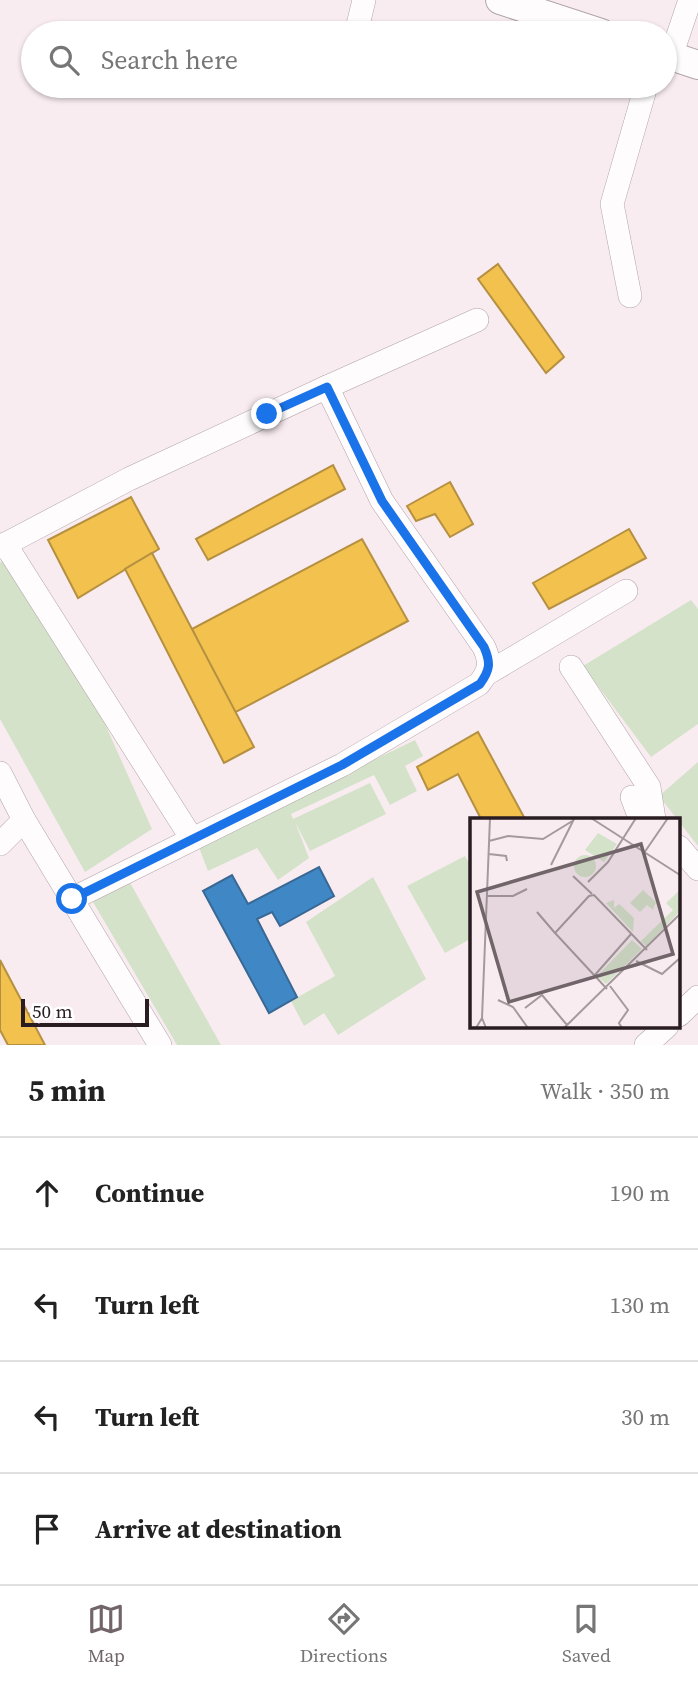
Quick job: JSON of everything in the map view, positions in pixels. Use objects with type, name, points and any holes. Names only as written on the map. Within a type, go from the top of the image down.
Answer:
[{"type":"main road","points":[[500,0],[564,21]]},
{"type":"main road","points":[[677,58],[698,65]]},
{"type":"street","points":[[359,21],[364,0]]},
{"type":"street","points":[[677,32],[690,0]]},
{"type":"street","points":[[630,296],[612,204],[643,98]]},
{"type":"street","points":[[192,839],[2,546],[130,480],[477,320]]},
{"type":"street","points":[[327,387],[382,501],[484,647],[490,661],[488,673]]},
{"type":"street","points":[[72,899],[342,765],[480,684],[488,673],[626,591]]},
{"type":"street","points":[[571,667],[649,787],[654,818]]},
{"type":"street","points":[[0,773],[24,820],[160,1045]]},
{"type":"street","points":[[632,797],[642,818]]},
{"type":"street","points":[[0,844],[24,820]]},
{"type":"street","points":[[680,848],[698,869]]},
{"type":"street","points":[[680,862],[698,883]]},
{"type":"street","points":[[680,1014],[698,997]]},
{"type":"street","points":[[646,1045],[665,1028]]},
{"type":"green space","points":[[2,561],[92,695],[152,829],[85,872],[0,719]]},
{"type":"green space","points":[[691,600],[698,609],[698,724],[651,757],[583,666]]},
{"type":"green space","points":[[415,740],[423,756],[405,766],[417,791],[390,805],[374,775],[291,814],[293,819],[370,783],[386,814],[310,851],[295,822],[309,858],[278,880],[257,848],[208,871],[198,845]]},
{"type":"green space","points":[[698,762],[698,846],[680,823],[680,818],[676,818],[659,796]]},
{"type":"green space","points":[[465,856],[470,865],[470,939],[445,953],[407,886]]},
{"type":"green space","points":[[373,877],[426,979],[338,1035],[324,1013],[304,1026],[291,1001],[335,976],[306,922]]},
{"type":"green space","points":[[129,881],[221,1045],[177,1045],[93,902]]},
{"type":"building: Homes","points":[[498,264],[564,357],[546,373],[478,279]]},
{"type":"building: Homes","points":[[333,465],[345,489],[208,560],[196,539]]},
{"type":"building: Homes","points":[[450,482],[473,524],[450,537],[435,514],[416,521],[407,506]]},
{"type":"building: Homes","points":[[131,497],[159,549],[78,598],[48,540]]},
{"type":"building: Homes","points":[[629,529],[646,558],[549,609],[533,583]]},
{"type":"building: Homes","points":[[362,539],[408,621],[232,714],[192,629]]},
{"type":"building: Homes","points":[[152,553],[254,747],[224,763],[125,569]]},
{"type":"building: Homes","points":[[478,732],[524,818],[480,818],[458,774],[428,790],[417,767]]},
{"type":"building: Homes","points":[[0,960],[45,1045],[8,1045],[0,1030]]},
{"type":"building: Schools","points":[[319,867],[334,896],[280,926],[272,912],[257,919],[297,997],[269,1013],[203,891],[232,875],[248,904]]},
{"type":"route","points":[[72,899],[342,765],[480,684],[488,673],[490,661],[484,647],[382,501],[327,387],[267,414]]}]
